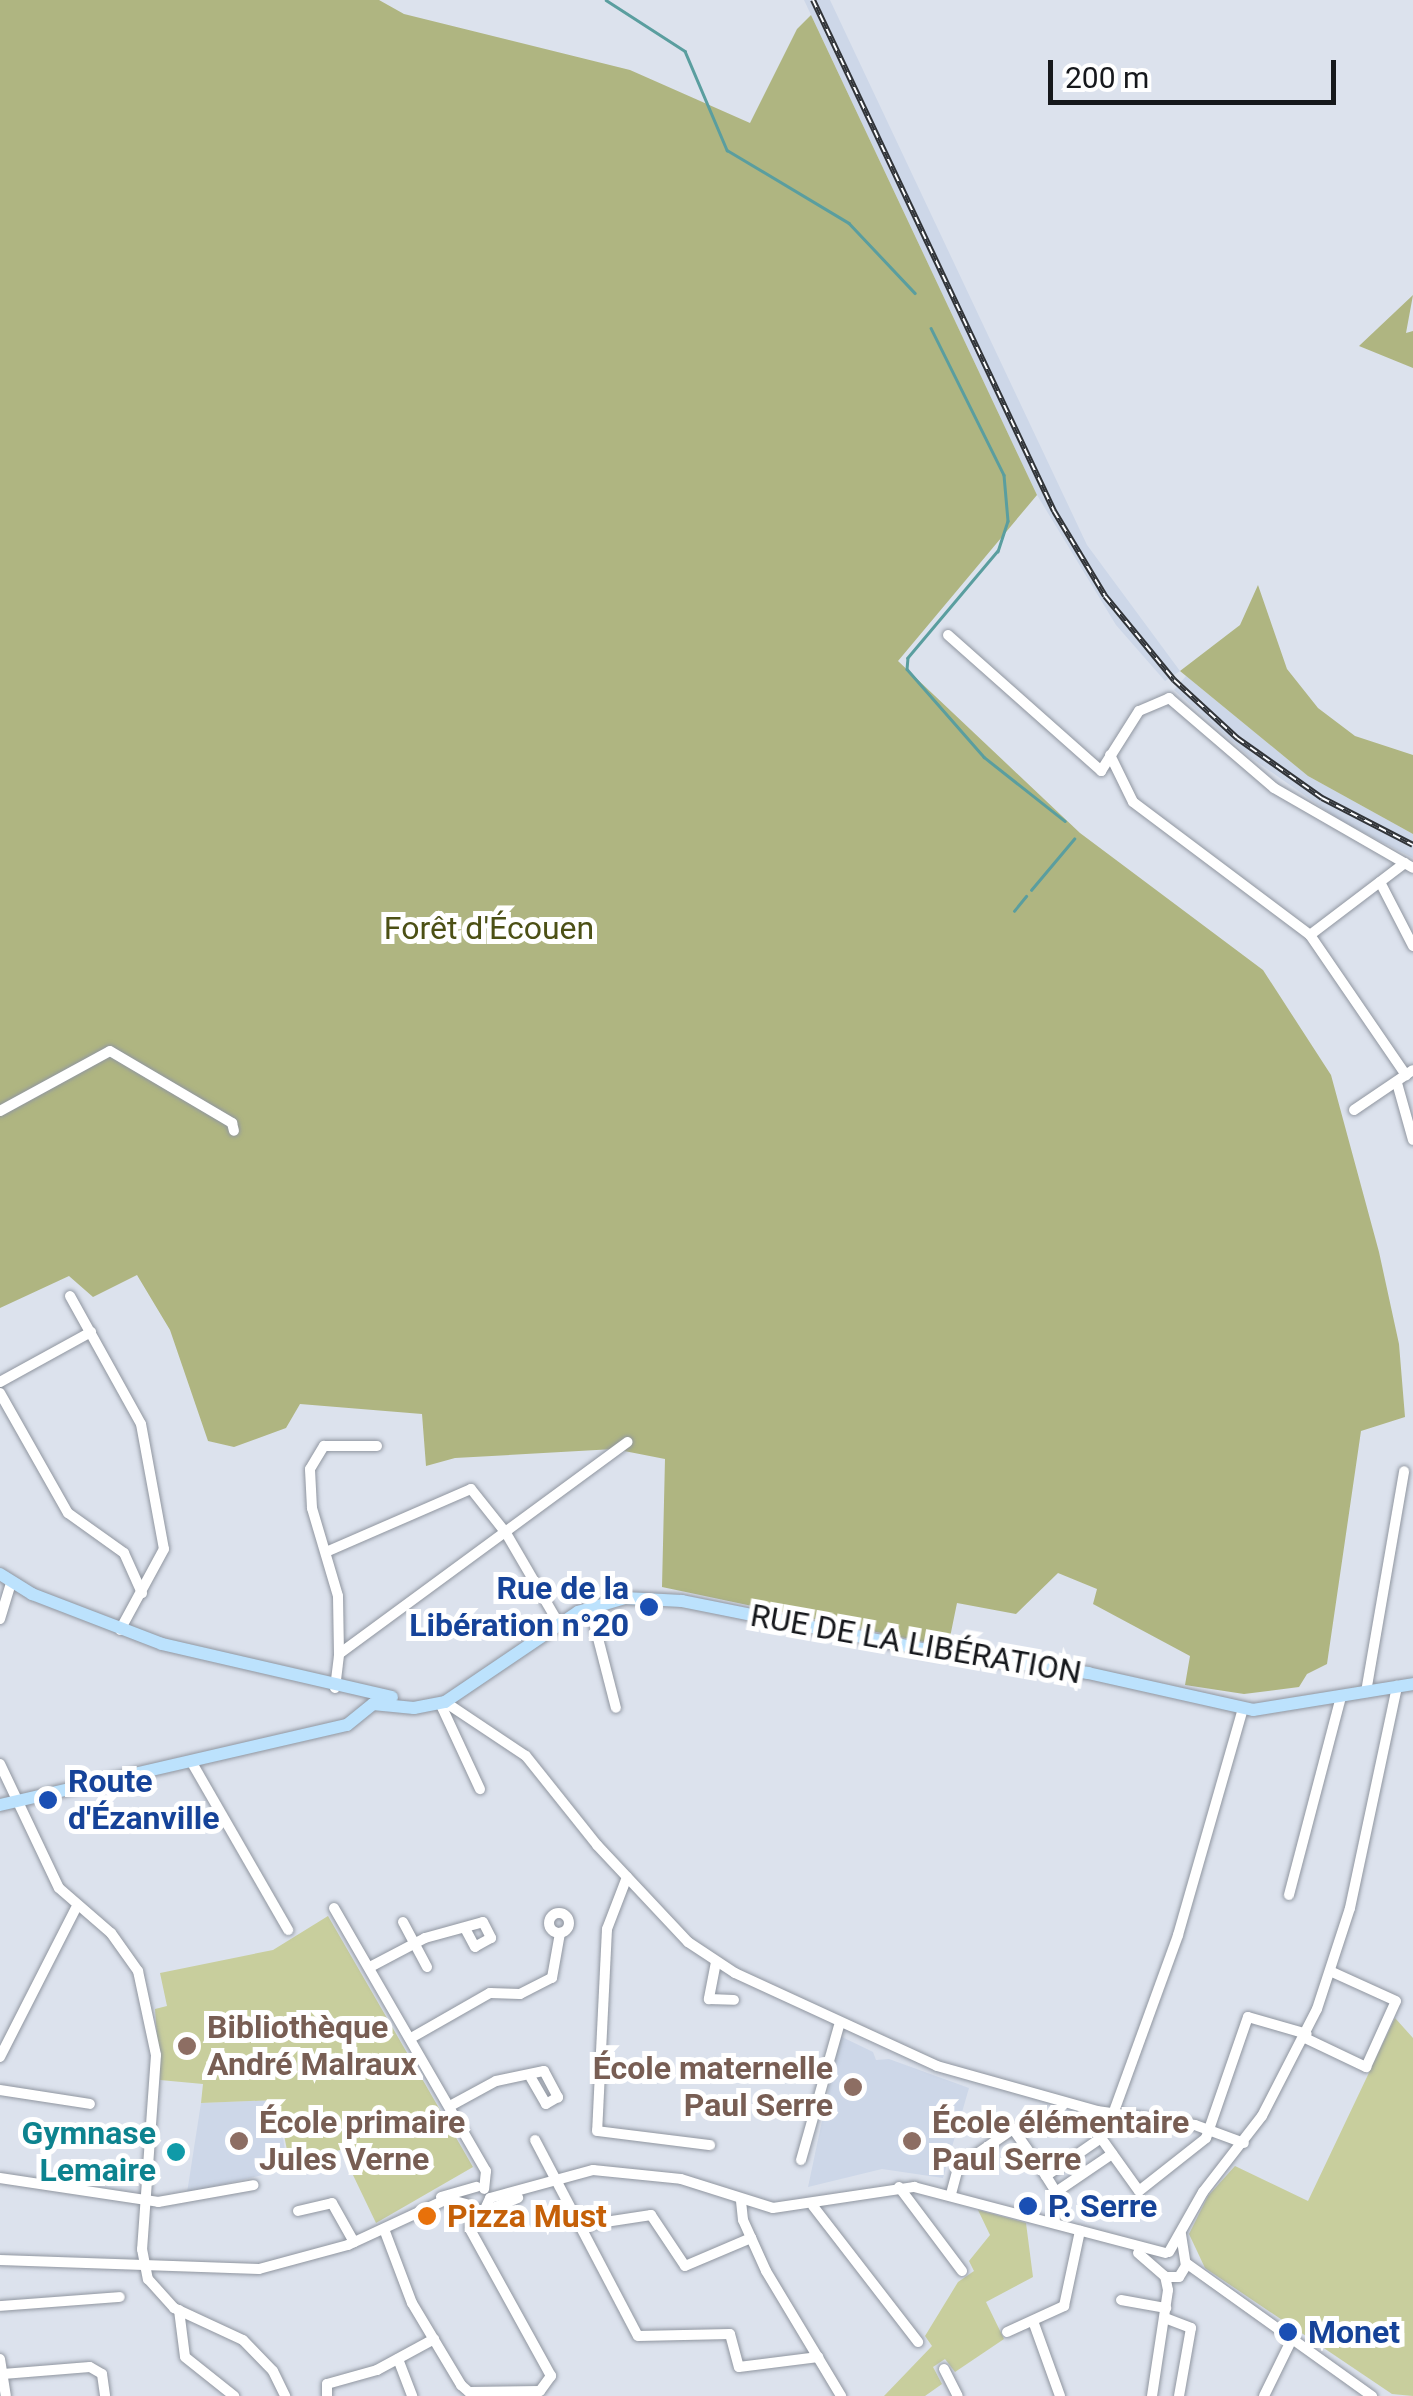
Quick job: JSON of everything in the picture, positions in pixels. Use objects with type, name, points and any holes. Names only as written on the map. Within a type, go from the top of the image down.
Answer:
[{"type":"main road","points":[[0,1574],[11,1584],[120,1630],[335,1688],[442,1702]]},
{"type":"main road","name":"RUE DE LA LIBÉRATION","points":[[442,1702],[559,1624],[590,1607],[625,1598],[682,1602],[932,1651],[1088,1673],[1243,1709],[1413,1684]]},
{"type":"main road","points":[[7,1804],[348,1726],[365,1709],[378,1703],[414,1708],[442,1702]]},
{"type":"street","points":[[948,635],[1102,771],[1139,711],[1164,697],[1274,788],[1409,866]]},
{"type":"street","points":[[1110,754],[1133,802],[1310,935],[1405,1076],[1413,1140]]},
{"type":"street","points":[[1310,935],[1380,882],[1409,866]]},
{"type":"street","points":[[1380,882],[1413,946]]},
{"type":"street","points":[[0,1111],[110,1050],[232,1123],[234,1131]]},
{"type":"street","points":[[1354,1110],[1405,1076]]},
{"type":"street","points":[[70,1296],[141,1424],[164,1549],[120,1630]]},
{"type":"street","points":[[0,1382],[91,1332]]},
{"type":"street","points":[[0,1392],[68,1513],[124,1554],[142,1593]]},
{"type":"street","points":[[338,1654],[628,1442]]},
{"type":"street","points":[[335,1688],[338,1596],[312,1508],[310,1468],[317,1449],[376,1446]]},
{"type":"street","points":[[1366,1692],[1404,1471]]},
{"type":"street","points":[[326,1552],[471,1489],[506,1533],[559,1624]]},
{"type":"street","points":[[0,1619],[11,1584]]},
{"type":"street","points":[[590,1607],[616,1708]]},
{"type":"street","points":[[1152,2396],[1165,2313],[1168,2253],[1203,2192],[1244,2143],[1306,2036],[1330,1971],[1397,1686]]},
{"type":"street","points":[[357,1691],[365,1709]]},
{"type":"street","points":[[1288,1895],[1341,1697]]},
{"type":"street","points":[[442,1702],[480,1789]]},
{"type":"street","points":[[442,1702],[526,1756],[640,1892],[716,1962],[839,2026],[936,2066],[1113,2114],[1209,2130],[1244,2143]]},
{"type":"street","points":[[1113,2114],[1178,1934],[1243,1709]]},
{"type":"street","points":[[191,1761],[288,1930]]},
{"type":"street","points":[[0,1764],[7,1804],[51,1875],[76,1908],[122,1946],[145,1996],[156,2073],[144,2201],[145,2263],[156,2294],[178,2310],[243,2340],[273,2371],[285,2396]]},
{"type":"street","points":[[627,1877],[607,1929],[597,2131],[710,2145]]},
{"type":"street","points":[[615,1907],[640,1892]]},
{"type":"street","points":[[0,2057],[76,1908]]},
{"type":"street","points":[[334,1908],[486,2171],[484,2191],[473,2209],[470,2229],[552,2376],[540,2391],[470,2392],[434,2339],[384,2229]]},
{"type":"street","points":[[403,1922],[427,1967]]},
{"type":"street","points":[[370,1967],[414,1943],[466,1930]]},
{"type":"street","points":[[411,2038],[490,1993],[520,1994],[552,1978],[560,1933]]},
{"type":"street","points":[[716,1962],[709,1999],[734,2000]]},
{"type":"street","points":[[1046,2176],[1101,2138],[1138,2191],[1197,2148],[1209,2130],[1248,2017],[1306,2036],[1366,2067],[1396,2001],[1330,1971]]},
{"type":"street","points":[[801,2160],[839,2026]]},
{"type":"street","points":[[450,2106],[496,2081],[531,2078]]},
{"type":"street","points":[[0,2090],[90,2104]]},
{"type":"street","points":[[951,2194],[958,2167],[1013,2129],[1056,2192],[1112,2154]]},
{"type":"street","points":[[535,2140],[638,2336],[730,2334],[739,2367],[818,2357]]},
{"type":"street","points":[[0,2260],[145,2263],[240,2271],[354,2242],[447,2199],[473,2209],[553,2178],[616,2170],[681,2178],[741,2201],[814,2206],[899,2188],[951,2194],[1184,2260],[1236,2304],[1365,2394]]},
{"type":"street","points":[[0,2178],[144,2201],[254,2185]]},
{"type":"street","points":[[384,2229],[456,2188],[484,2191],[540,2184]]},
{"type":"street","points":[[899,2188],[962,2271]]},
{"type":"street","points":[[473,2209],[484,2191]]},
{"type":"street","points":[[741,2201],[750,2238],[841,2396]]},
{"type":"street","points":[[298,2211],[332,2202],[354,2242]]},
{"type":"street","points":[[814,2206],[918,2342]]},
{"type":"street","points":[[579,2226],[651,2214],[685,2266],[750,2238]]},
{"type":"street","points":[[1007,2332],[1064,2306],[1080,2232]]},
{"type":"street","points":[[1169,2277],[1184,2260],[1182,2233]]},
{"type":"street","points":[[1124,2245],[1169,2277],[1236,2304]]},
{"type":"street","points":[[0,2306],[120,2297]]},
{"type":"street","points":[[1121,2300],[1165,2313],[1192,2328],[1179,2396]]},
{"type":"street","points":[[178,2310],[185,2357],[234,2396]]},
{"type":"street","points":[[1033,2321],[1060,2396]]},
{"type":"street","points":[[327,2396],[330,2382],[398,2360],[434,2339]]},
{"type":"street","points":[[1264,2396],[1291,2342]]},
{"type":"street","points":[[0,2359],[6,2396]]},
{"type":"street","points":[[398,2360],[412,2396]]},
{"type":"street","points":[[3,2374],[90,2367],[102,2374],[105,2396]]},
{"type":"street","points":[[944,2370],[958,2396]]},
{"type":"shaded area","points":[[804,0],[830,0],[1087,545],[1180,671],[1165,681],[1116,625],[1037,495]]},
{"type":"shaded area","points":[[1186,676],[1308,776],[1413,834],[1413,858],[1341,821],[1250,757],[1174,690]]},
{"type":"shaded area","points":[[840,2036],[873,2052],[876,2060],[889,2059],[969,2088],[943,2178],[882,2169],[808,2187]]},
{"type":"shaded area","name":"École primaire Jules Verne","points":[[277,2100],[288,2169],[187,2193],[201,2103]]},
{"type":"green space","name":"Forêt d'Écouen","points":[[0,0],[379,0],[404,14],[630,70],[750,123],[797,29],[811,15],[1037,495],[898,661],[1080,833],[1263,970],[1331,1075],[1379,1252],[1399,1344],[1405,1417],[1361,1431],[1327,1664],[1307,1674],[1299,1687],[1244,1694],[1185,1685],[1190,1656],[1093,1604],[1097,1589],[1058,1573],[1016,1614],[957,1603],[948,1647],[662,1587],[665,1459],[614,1449],[455,1458],[426,1466],[422,1414],[300,1404],[286,1428],[234,1447],[208,1441],[170,1330],[137,1275],[93,1297],[69,1276],[0,1308]]},
{"type":"green space","points":[[1413,295],[1406,333],[1413,331],[1413,368],[1359,346]]},
{"type":"green space","points":[[1258,585],[1287,669],[1318,708],[1355,736],[1413,755],[1413,834],[1308,776],[1180,671],[1240,625]]},
{"type":"green space","points":[[328,1916],[473,2167],[376,2223],[341,2150],[289,2160],[277,2100],[201,2103],[203,2084],[160,2080],[155,2009],[167,2006],[160,1973],[273,1950]]},
{"type":"green space","points":[[1395,2018],[1413,2038],[1413,2396],[1392,2394],[1205,2268],[1189,2234],[1208,2196],[1235,2166],[1308,2201]]},
{"type":"green space","points":[[978,2210],[1026,2223],[1033,2277],[986,2302],[1004,2339],[955,2372],[945,2359],[933,2367],[942,2384],[925,2396],[884,2396],[932,2346],[925,2336],[958,2282],[974,2271],[969,2261],[990,2235]]},
{"type":"waterway","points":[[606,0],[685,51],[727,150],[849,223],[915,293]]},
{"type":"waterway","points":[[931,328],[1004,475],[1008,521],[998,551],[908,658],[907,669],[984,757],[1065,821]]},
{"type":"waterway","points":[[1031,890],[1074,839]]},
{"type":"waterway","points":[[1014,911],[1026,896]]},
{"type":"railway","points":[[813,0],[1054,511],[1105,596],[1174,680],[1237,738],[1322,798],[1413,845]]},
{"type":"place","name":"Rue de la Libération n°20","points":[[649,1607]]},
{"type":"place","name":"Route d'Ézanville","points":[[48,1800]]},
{"type":"place","name":"Bibliothèque André Malraux","points":[[187,2046]]},
{"type":"place","name":"École maternelle Paul Serre","points":[[853,2087]]},
{"type":"place","name":"École primaire Jules Verne","points":[[239,2141]]},
{"type":"place","name":"École élémentaire Paul Serre","points":[[912,2141]]},
{"type":"place","name":"Gymnase Lemaire","points":[[176,2152]]},
{"type":"place","name":"P. Serre","points":[[1028,2206]]},
{"type":"place","name":"Pizza Must","points":[[427,2216]]},
{"type":"place","name":"Monet","points":[[1288,2332]]}]
